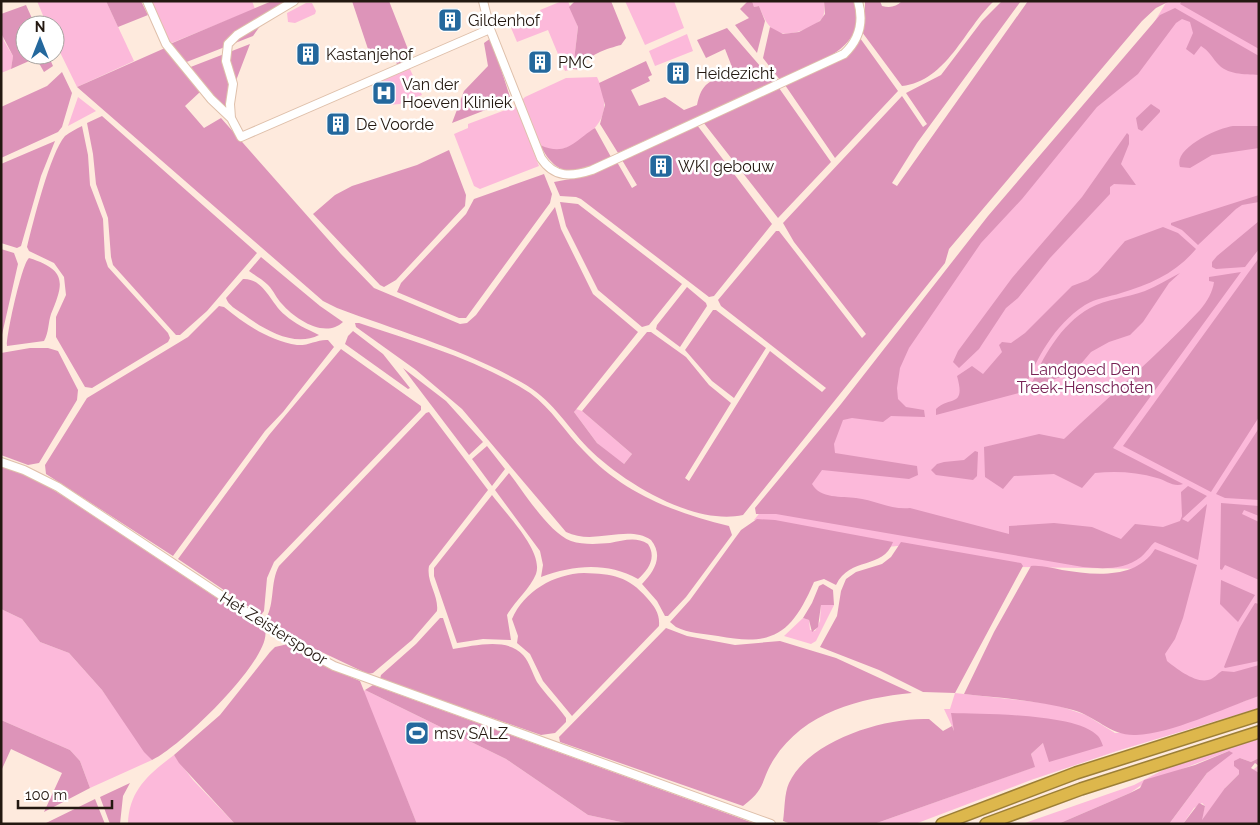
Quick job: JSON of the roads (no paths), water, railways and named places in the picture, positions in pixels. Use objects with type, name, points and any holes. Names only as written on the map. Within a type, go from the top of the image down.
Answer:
[{"type":"highway","points":[[942,824],[1076,774],[1259,715]]},
{"type":"highway","points":[[986,824],[1081,790],[1259,732]]},
{"type":"street","points":[[146,1],[166,44],[211,99],[230,118],[238,134],[245,136],[490,29]]},
{"type":"street","points":[[230,118],[233,84],[226,61],[228,44],[237,35],[294,1]]},
{"type":"street","points":[[483,1],[490,29],[541,158],[554,172],[564,175],[577,175],[592,170],[844,54],[860,31],[858,1]]},
{"type":"street","name":"Het Zeisterspoor","points":[[1,462],[24,470],[58,487],[285,638],[334,666],[772,824]]},
{"type":"place","name":"Gildenhof","points":[[450,20]]},
{"type":"place","name":"Kastanjehof","points":[[308,54]]},
{"type":"place","name":"PMC","points":[[540,62]]},
{"type":"place","name":"Heidezicht","points":[[678,73]]},
{"type":"place","name":"Van der Hoeven Kliniek","points":[[384,93]]},
{"type":"place","name":"De Voorde","points":[[338,124]]},
{"type":"place","name":"WKI gebouw","points":[[661,166]]},
{"type":"place","name":"msv SALZ","points":[[417,733]]},
{"type":"park label","name":"Landgoed Den Treek-Henschoten","points":[[1085,378]]}]
